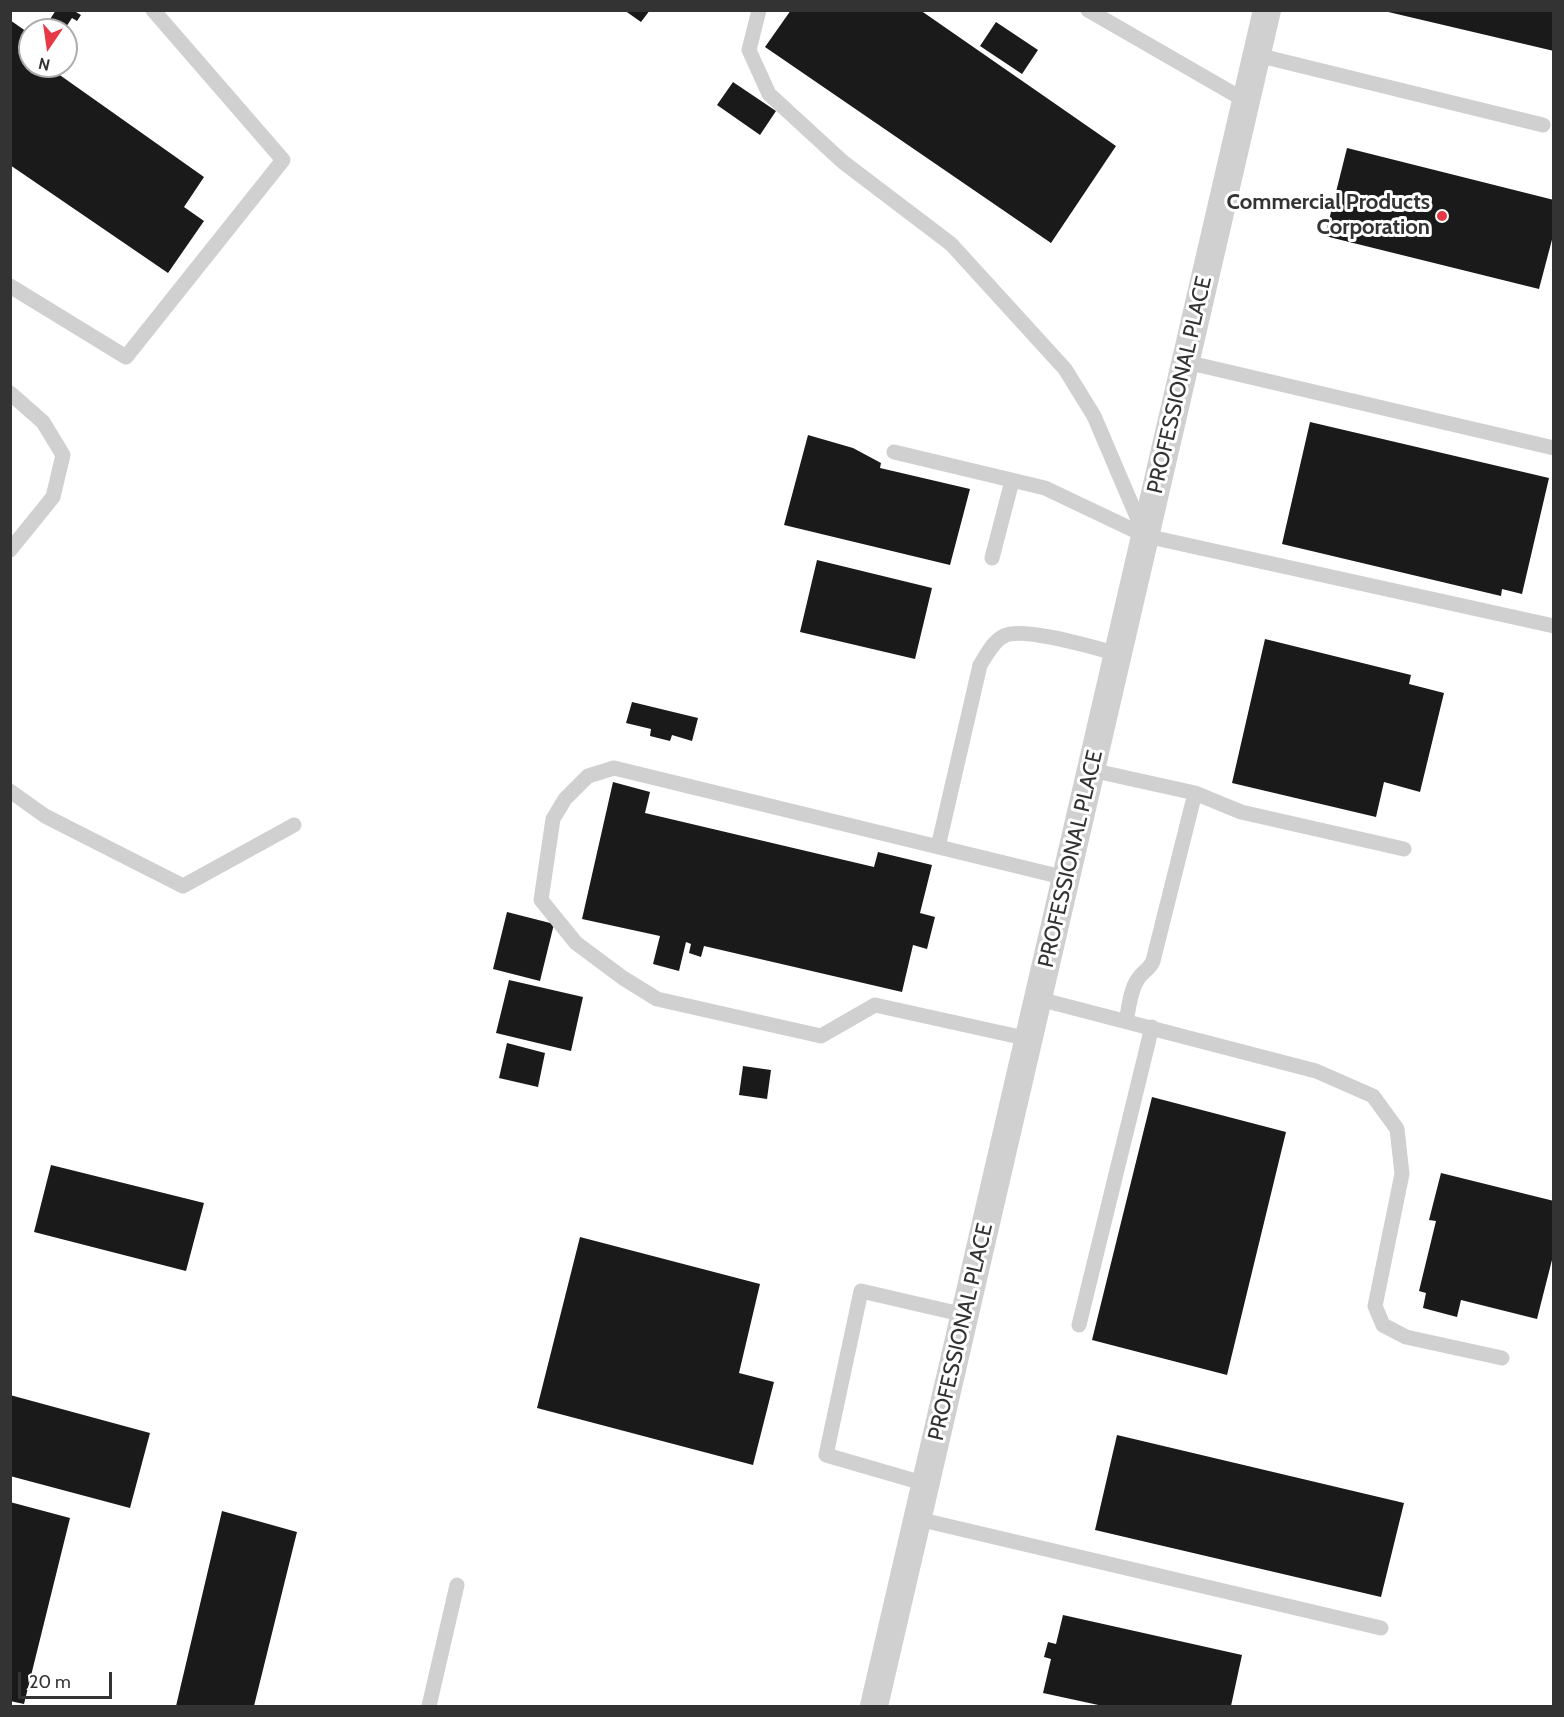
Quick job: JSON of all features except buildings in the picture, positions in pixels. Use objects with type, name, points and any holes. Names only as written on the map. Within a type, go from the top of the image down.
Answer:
[{"type":"street","name":"PROFESSIONAL PLACE","points":[[874,1707],[1267,10]]},
{"type":"lane","points":[[10,286],[126,357],[283,160],[153,10]]},
{"type":"lane","points":[[759,10],[749,50],[769,94],[843,162],[951,244],[1065,369],[1094,416],[1146,536]]},
{"type":"lane","points":[[1088,10],[1246,101]]},
{"type":"lane","points":[[1257,55],[1543,125]]},
{"type":"lane","points":[[1186,362],[1554,448]]},
{"type":"lane","points":[[10,393],[44,422],[63,455],[53,497],[10,549]]},
{"type":"lane","points":[[894,452],[1045,488],[1146,536],[1554,626]]},
{"type":"lane","points":[[992,558],[1012,481]]},
{"type":"lane","points":[[938,847],[980,665],[990,649],[1003,636],[1023,632],[1118,654]]},
{"type":"lane","points":[[1029,1039],[875,1005],[821,1036],[657,999],[623,978],[576,943],[541,900],[553,819],[565,798],[588,776],[615,768],[1066,878]]},
{"type":"lane","points":[[1091,770],[1196,793],[1241,812],[1404,849]]},
{"type":"lane","points":[[10,791],[45,816],[183,886],[294,825]]},
{"type":"lane","points":[[1126,1021],[1135,982],[1153,961],[1196,793]]},
{"type":"lane","points":[[1039,999],[1316,1071],[1373,1096],[1397,1129],[1402,1174],[1375,1306],[1383,1325],[1406,1337],[1502,1358]]},
{"type":"lane","points":[[1079,1325],[1152,1027]]},
{"type":"lane","points":[[926,1484],[826,1455],[861,1291],[965,1315]]},
{"type":"lane","points":[[918,1519],[1381,1628]]},
{"type":"lane","points":[[429,1707],[457,1585]]},
{"type":"place","name":"Commercial Products Corporation","points":[[1442,216]]}]
